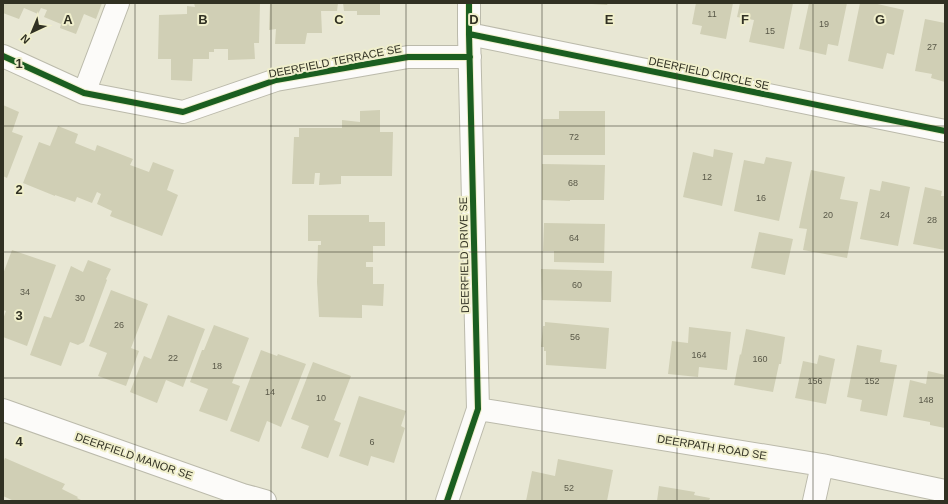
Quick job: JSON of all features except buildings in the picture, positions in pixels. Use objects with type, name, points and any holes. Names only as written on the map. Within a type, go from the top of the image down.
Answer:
[{"type":"street","points":[[84,93],[118,3]]},
{"type":"street","name":"DEERFIELD DRIVE SE","points":[[447,501],[478,409],[469,3]]},
{"type":"street","name":"DEERFIELD CIRCLE SE","points":[[469,34],[945,131]]},
{"type":"street","name":"DEERFIELD TERRACE SE","points":[[3,56],[84,93],[183,112],[276,80],[408,57],[470,57]]},
{"type":"street","name":"DEERPATH ROAD SE","points":[[478,409],[822,465],[945,491]]},
{"type":"street","name":"DEERFIELD MANOR SE","points":[[3,410],[243,495],[265,501]]},
{"type":"street","points":[[814,501],[822,465]]},
{"type":"cycle path","points":[[447,501],[478,409],[469,3]]},
{"type":"cycle path","points":[[469,34],[945,131]]},
{"type":"cycle path","points":[[3,56],[84,93],[183,112],[276,80],[408,57],[470,57]]}]
